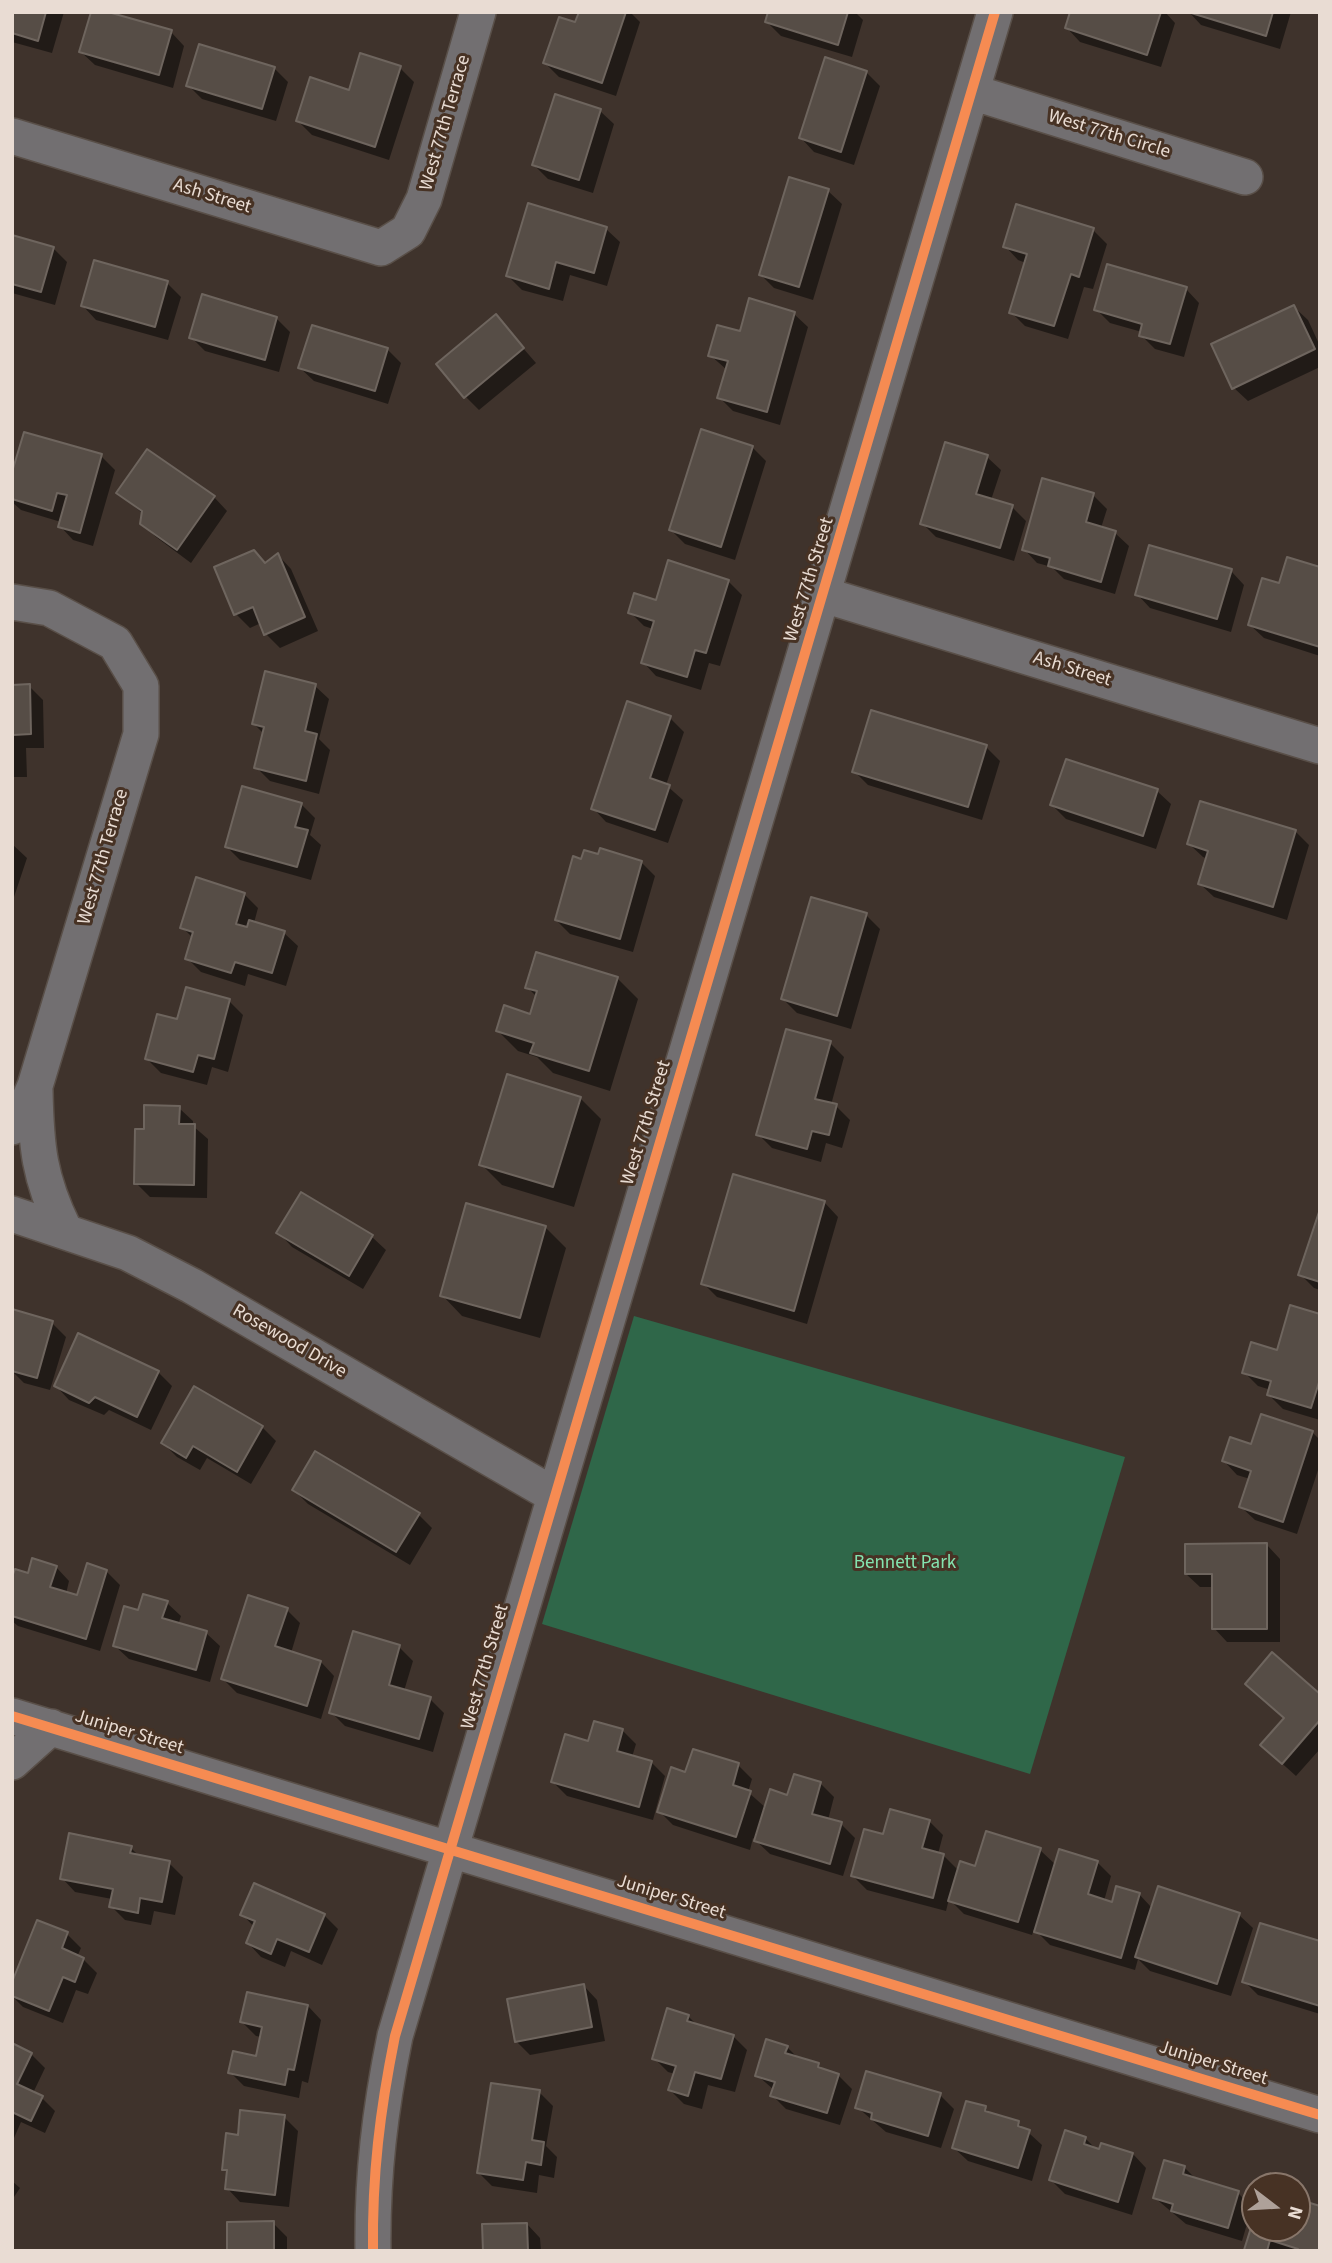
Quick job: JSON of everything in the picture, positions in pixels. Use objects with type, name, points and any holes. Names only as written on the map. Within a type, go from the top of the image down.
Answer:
[{"type":"street","name":"West 77th Terrace","points":[[408,231],[424,199],[478,12]]},
{"type":"street","name":"West 77th Street","points":[[373,2251],[372,2201],[381,2107],[395,2036],[995,12]]},
{"type":"street","name":"West 77th Circle","points":[[972,92],[1245,177]]},
{"type":"street","name":"Ash Street","points":[[12,136],[381,248],[408,231]]},
{"type":"street","name":"Ash Street","points":[[824,595],[1320,746]]},
{"type":"street","name":"West 77th Terrace","points":[[12,601],[49,608],[116,643],[141,686],[141,734],[35,1086],[12,1127]]},
{"type":"street","name":"West 77th Terrace","points":[[35,1086],[36,1135],[42,1175],[64,1229]]},
{"type":"street","name":"Rosewood Drive","points":[[12,1214],[64,1229],[128,1253],[192,1286],[554,1495]]},
{"type":"street","name":"Juniper Street","points":[[12,1716],[1320,2115]]},
{"type":"street","points":[[12,1762],[51,1727]]},
{"type":"green space","name":"Bennett Park","points":[[634,1316],[1125,1457],[1030,1774],[542,1624]]},
{"type":"building","points":[[12,12],[46,12],[38,41],[12,33]]},
{"type":"building","points":[[91,12],[108,12],[172,30],[159,75],[79,52]]},
{"type":"building","points":[[579,12],[626,12],[602,83],[543,63],[559,17],[575,22]]},
{"type":"building","points":[[768,12],[848,12],[838,45],[765,22]]},
{"type":"building","points":[[1070,12],[1161,12],[1147,55],[1065,28]]},
{"type":"building","points":[[1188,12],[1273,12],[1266,36]]},
{"type":"building","points":[[199,44],[275,67],[262,109],[186,86]]},
{"type":"building","points":[[360,53],[401,66],[375,147],[296,121],[310,77],[349,90]]},
{"type":"building","points":[[825,57],[867,71],[841,152],[799,138]]},
{"type":"building","points":[[555,94],[601,109],[579,180],[532,165]]},
{"type":"building","points":[[789,177],[829,189],[799,287],[759,275]]},
{"type":"building","points":[[528,203],[607,227],[594,273],[556,262],[549,289],[506,276]]},
{"type":"building","points":[[1016,204],[1094,228],[1079,277],[1071,274],[1054,326],[1009,313],[1027,254],[1003,247]]},
{"type":"building","points":[[12,235],[54,247],[41,292],[12,284]]},
{"type":"building","points":[[94,260],[168,281],[155,327],[81,306]]},
{"type":"building","points":[[1107,264],[1187,287],[1170,344],[1139,336],[1142,324],[1094,310]]},
{"type":"building","points":[[202,294],[277,317],[265,360],[189,338]]},
{"type":"building","points":[[749,298],[795,312],[767,412],[717,398],[728,361],[708,356],[717,325],[740,331]]},
{"type":"building","points":[[1294,305],[1315,349],[1232,389],[1211,344]]},
{"type":"building","points":[[496,314],[524,348],[464,398],[436,364]]},
{"type":"building","points":[[312,325],[388,348],[375,391],[298,368]]},
{"type":"building","points":[[701,429],[753,446],[721,547],[669,530]]},
{"type":"building","points":[[24,432],[102,454],[80,533],[58,527],[67,495],[57,493],[52,511],[12,499],[12,472]]},
{"type":"building","points":[[945,442],[988,455],[976,494],[1013,505],[1000,548],[920,524]]},
{"type":"building","points":[[147,449],[215,496],[177,550],[140,524],[142,511],[116,493]]},
{"type":"building","points":[[1042,478],[1094,493],[1086,522],[1116,531],[1101,582],[1048,566],[1050,558],[1022,550]]},
{"type":"building","points":[[1149,545],[1232,569],[1217,619],[1135,595]]},
{"type":"building","points":[[254,550],[265,563],[278,553],[305,617],[264,635],[253,607],[234,615],[214,567]]},
{"type":"building","points":[[1287,557],[1320,567],[1320,647],[1248,625],[1262,578],[1279,583]]},
{"type":"building","points":[[668,560],[729,580],[706,653],[695,650],[687,677],[641,663],[654,621],[628,613],[634,593],[656,600]]},
{"type":"building","points":[[265,671],[316,684],[305,731],[317,734],[306,781],[254,768],[264,727],[252,724]]},
{"type":"building","points":[[30,684],[31,734],[13,735],[12,764],[12,685]]},
{"type":"building","points":[[627,701],[671,716],[650,778],[670,785],[655,830],[591,809]]},
{"type":"building","points":[[871,710],[987,745],[968,807],[852,772]]},
{"type":"building","points":[[1066,759],[1158,789],[1143,836],[1050,805]]},
{"type":"building","points":[[242,786],[302,803],[295,827],[308,830],[297,867],[225,847]]},
{"type":"building","points":[[1200,801],[1296,830],[1273,907],[1198,884],[1208,851],[1187,844]]},
{"type":"building","points":[[600,848],[642,861],[620,939],[555,920],[573,856],[581,859],[584,850],[598,854]]},
{"type":"building","points":[[196,877],[245,893],[236,924],[247,927],[249,920],[285,931],[272,973],[235,962],[231,973],[185,959],[193,932],[180,928]]},
{"type":"building","points":[[811,897],[867,913],[837,1016],[781,999]]},
{"type":"building","points":[[536,952],[618,977],[589,1071],[530,1053],[534,1043],[496,1031],[504,1005],[530,1014],[537,991],[525,988]]},
{"type":"building","points":[[186,987],[230,999],[214,1059],[198,1055],[193,1072],[145,1059],[157,1014],[177,1019]]},
{"type":"building","points":[[786,1029],[831,1041],[815,1099],[837,1104],[829,1135],[812,1131],[807,1149],[756,1135]]},
{"type":"building","points":[[507,1074],[581,1097],[553,1187],[479,1165]]},
{"type":"building","points":[[144,1105],[180,1106],[179,1124],[195,1124],[194,1185],[134,1184],[135,1129],[144,1129]]},
{"type":"building","points":[[733,1174],[825,1201],[794,1311],[701,1284]]},
{"type":"building","points":[[301,1192],[373,1235],[349,1276],[276,1233]]},
{"type":"building","points":[[466,1203],[546,1226],[520,1318],[440,1296]]},
{"type":"building","points":[[1320,1209],[1320,1282],[1298,1275]]},
{"type":"building","points":[[1290,1305],[1320,1314],[1320,1379],[1311,1408],[1267,1395],[1271,1381],[1242,1373],[1251,1342],[1277,1350]]},
{"type":"building","points":[[12,1309],[53,1321],[37,1378],[12,1371]]},
{"type":"building","points":[[78,1333],[159,1371],[137,1417],[95,1397],[89,1403],[54,1386]]},
{"type":"building","points":[[194,1386],[263,1426],[237,1472],[193,1446],[186,1458],[161,1443]]},
{"type":"building","points":[[1261,1414],[1313,1431],[1283,1522],[1239,1507],[1251,1471],[1222,1461],[1230,1437],[1251,1444]]},
{"type":"building","points":[[315,1451],[420,1513],[396,1552],[292,1490]]},
{"type":"building","points":[[1267,1543],[1267,1629],[1212,1629],[1212,1574],[1185,1574],[1185,1544]]},
{"type":"building","points":[[32,1558],[57,1566],[50,1587],[77,1595],[87,1563],[107,1570],[86,1639],[12,1616],[12,1577],[15,1569],[28,1573]]},
{"type":"building","points":[[143,1594],[168,1601],[162,1618],[207,1631],[196,1670],[113,1646],[124,1606],[138,1610]]},
{"type":"building","points":[[248,1595],[288,1608],[275,1646],[321,1661],[307,1706],[221,1679]]},
{"type":"building","points":[[353,1631],[400,1645],[389,1685],[431,1697],[419,1739],[329,1713]]},
{"type":"building","points":[[1272,1652],[1320,1694],[1320,1720],[1282,1764],[1260,1745],[1284,1718],[1245,1684]]},
{"type":"building","points":[[594,1721],[623,1729],[617,1751],[652,1761],[639,1807],[551,1782],[565,1734],[588,1741]]},
{"type":"building","points":[[693,1749],[739,1763],[733,1785],[751,1791],[736,1837],[657,1812],[671,1767],[685,1772]]},
{"type":"building","points":[[794,1774],[821,1782],[812,1814],[842,1822],[830,1864],[754,1841],[770,1789],[787,1795]]},
{"type":"building","points":[[890,1809],[930,1820],[922,1848],[944,1854],[933,1898],[851,1876],[864,1829],[883,1834]]},
{"type":"building","points":[[986,1831],[1041,1848],[1018,1922],[948,1901],[960,1861],[975,1866]]},
{"type":"building","points":[[69,1833],[132,1846],[130,1853],[170,1861],[162,1902],[140,1898],[138,1913],[109,1907],[113,1889],[60,1879]]},
{"type":"building","points":[[1059,1849],[1098,1861],[1088,1894],[1112,1902],[1116,1886],[1140,1893],[1121,1958],[1034,1932]]},
{"type":"building","points":[[254,1883],[325,1914],[309,1952],[277,1939],[271,1954],[246,1943],[255,1921],[240,1915]]},
{"type":"building","points":[[1158,1886],[1240,1913],[1217,1984],[1135,1957]]},
{"type":"building","points":[[37,1920],[68,1932],[62,1948],[84,1958],[75,1982],[63,1977],[49,2011],[12,1996],[12,1982]]},
{"type":"building","points":[[1260,1923],[1320,1941],[1320,2006],[1242,1982]]},
{"type":"building","points":[[584,1984],[592,2027],[515,2042],[507,1999]]},
{"type":"building","points":[[247,1992],[308,2005],[294,2070],[288,2069],[285,2085],[228,2073],[233,2051],[256,2056],[262,2027],[240,2022]]},
{"type":"building","points":[[667,2008],[689,2015],[687,2021],[734,2035],[721,2079],[695,2072],[688,2096],[668,2090],[676,2066],[652,2059]]},
{"type":"building","points":[[766,2039],[788,2046],[785,2053],[819,2063],[818,2067],[839,2074],[827,2113],[770,2096],[775,2082],[755,2076]]},
{"type":"building","points":[[12,2043],[32,2053],[17,2084],[43,2096],[31,2121],[12,2112]]},
{"type":"building","points":[[866,2071],[941,2093],[928,2136],[871,2119],[872,2113],[855,2108]]},
{"type":"building","points":[[491,2083],[540,2090],[532,2140],[544,2142],[541,2165],[526,2162],[523,2180],[477,2173]]},
{"type":"building","points":[[966,2101],[986,2106],[985,2111],[1019,2121],[1018,2126],[1030,2130],[1018,2168],[952,2148]]},
{"type":"building","points":[[240,2110],[285,2115],[275,2195],[225,2189],[227,2170],[222,2170],[226,2133],[238,2135]]},
{"type":"building","points":[[1065,2130],[1086,2137],[1084,2144],[1099,2149],[1101,2143],[1133,2153],[1118,2202],[1049,2180]]},
{"type":"building","points":[[1164,2160],[1185,2166],[1183,2174],[1239,2191],[1228,2228],[1171,2211],[1173,2204],[1153,2198]]},
{"type":"building","points":[[1311,2203],[1320,2206],[1320,2251],[1297,2251],[1298,2249],[1276,2242],[1311,2242]]},
{"type":"building","points":[[274,2221],[274,2251],[227,2251],[227,2222]]},
{"type":"building","points":[[527,2223],[528,2251],[483,2251],[482,2224]]},
{"type":"building","points":[[1247,2242],[1269,2242],[1267,2251],[1244,2250]]},
{"type":"cycle path","points":[[373,2251],[378,2143],[395,2036],[995,12]]},
{"type":"cycle path","points":[[12,1716],[1320,2115]]}]
